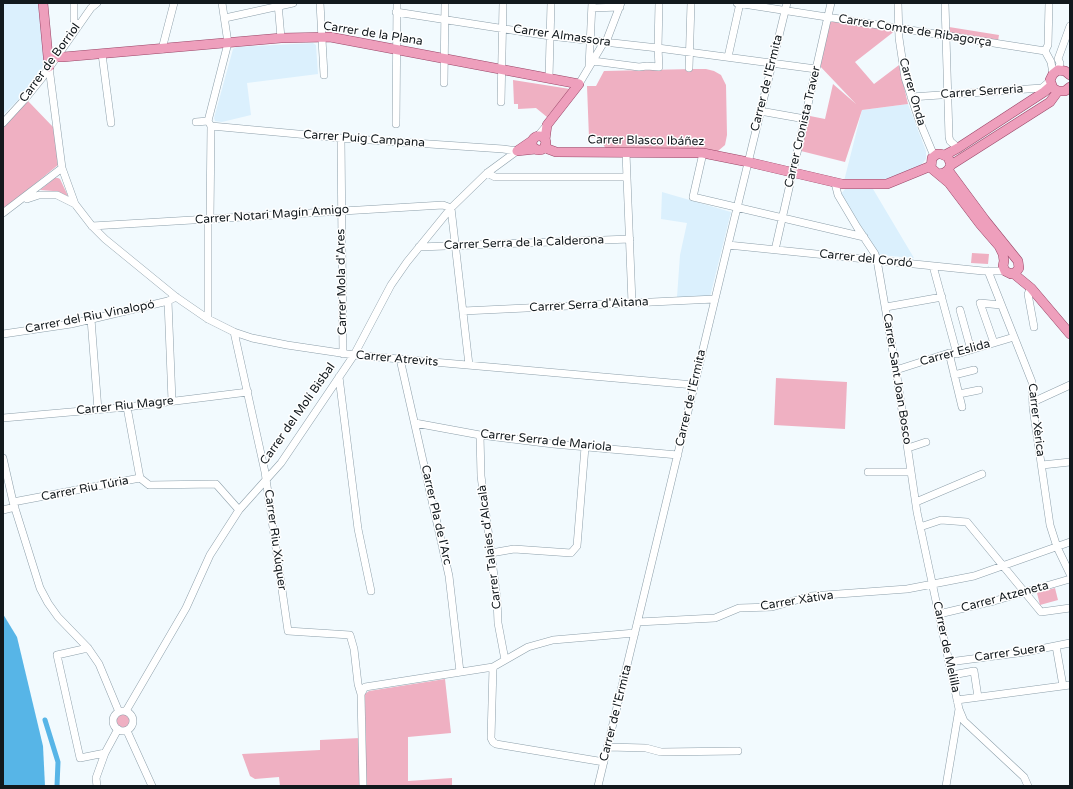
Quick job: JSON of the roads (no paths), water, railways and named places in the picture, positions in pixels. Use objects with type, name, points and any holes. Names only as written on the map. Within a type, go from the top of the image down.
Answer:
[{"type":"main road","points":[[43,3],[49,67]]},
{"type":"main road","name":"Carrer de la Plana","points":[[56,57],[63,58],[281,38],[330,37],[579,84]]},
{"type":"main road","points":[[1063,81],[1050,102],[946,170],[935,172],[931,166],[932,158],[934,156],[937,154],[945,155],[958,148],[1063,81]]},
{"type":"main road","points":[[539,142],[547,124],[579,84]]},
{"type":"main road","name":"Carrer Blasco Ibáñez","points":[[539,142],[548,149],[556,152],[703,153],[842,184],[887,184],[931,166]]},
{"type":"main road","name":"Carrer del Molí Bisbal","points":[[517,151],[539,142]]},
{"type":"main road","points":[[945,155],[948,157],[946,170],[949,183],[999,246],[1004,254],[1003,266],[1033,281],[1070,324]]},
{"type":"main road","points":[[946,170],[1014,258],[1018,261],[1013,271]]},
{"type":"main road","points":[[1004,261],[1009,258],[1014,258]]},
{"type":"main road","points":[[1013,271],[1031,288],[1070,334]]},
{"type":"street","points":[[74,3],[74,20],[77,26]]},
{"type":"street","name":"Carrer de Borriol","points":[[3,123],[25,99],[77,26],[91,8],[97,3]]},
{"type":"street","points":[[162,49],[174,3]]},
{"type":"street","points":[[208,319],[209,124],[228,43],[222,3]]},
{"type":"street","points":[[224,18],[278,5],[293,3]]},
{"type":"street","points":[[320,3],[324,75]]},
{"type":"street","points":[[396,3],[396,124]]},
{"type":"street","points":[[444,83],[445,3]]},
{"type":"street","points":[[501,102],[503,3]]},
{"type":"street","points":[[549,78],[550,3]]},
{"type":"street","points":[[591,64],[660,67],[658,48],[659,3]]},
{"type":"street","points":[[689,68],[691,3]]},
{"type":"street","points":[[728,57],[739,3]]},
{"type":"street","name":"Carrer Comte de Ribagorça","points":[[739,3],[762,5],[785,11],[1045,51]]},
{"type":"street","name":"Carrer de l'Ermita","points":[[598,786],[787,3]]},
{"type":"street","name":"Carrer Cronista Traver","points":[[775,250],[831,3]]},
{"type":"street","name":"Carrer Onda","points":[[898,3],[901,53],[905,78],[934,156]]},
{"type":"street","points":[[945,3],[949,137],[950,141],[958,148]]},
{"type":"street","points":[[1049,3],[1048,46],[1045,51],[1063,81]]},
{"type":"street","points":[[278,5],[281,38]]},
{"type":"street","points":[[579,84],[605,42],[621,5],[592,5],[590,40],[591,64]]},
{"type":"street","name":"Carrer Almassora","points":[[396,12],[550,36],[658,48],[816,69]]},
{"type":"street","points":[[1063,81],[1058,59],[1070,26]]},
{"type":"street","points":[[102,54],[111,123]]},
{"type":"street","points":[[49,67],[62,168],[75,204]]},
{"type":"street","name":"Carrer Serreria","points":[[911,97],[1042,88],[1063,81]]},
{"type":"street","points":[[1026,104],[1032,113]]},
{"type":"street","points":[[760,111],[805,119]]},
{"type":"street","name":"Carrer Puig Campana","points":[[196,122],[341,138],[495,148],[517,151]]},
{"type":"street","name":"Carrer Mola d'Ares","points":[[341,138],[343,354]]},
{"type":"street","name":"Carrer del Molí Bisbal","points":[[123,712],[186,608],[210,556],[240,510],[281,463],[354,355],[407,262],[451,208],[487,173],[517,151]]},
{"type":"street","points":[[626,153],[632,303]]},
{"type":"street","points":[[703,153],[693,197],[864,238]]},
{"type":"street","points":[[3,213],[21,200],[38,191],[62,168]]},
{"type":"street","points":[[487,173],[495,177],[626,177]]},
{"type":"street","name":"Carrer Sant Joan Bosco","points":[[835,183],[838,195],[877,260],[886,307],[920,527],[933,584]]},
{"type":"street","points":[[38,191],[57,195],[75,204]]},
{"type":"street","name":"Carrer Atrevits","points":[[75,204],[92,226],[105,239],[176,297],[208,319],[234,332],[252,338],[343,354],[694,385]]},
{"type":"street","name":"Carrer Notari Magín Amigo","points":[[92,226],[443,205],[451,208]]},
{"type":"street","points":[[451,208],[469,365]]},
{"type":"street","name":"Carrer Serra de la Calderona","points":[[419,247],[630,239]]},
{"type":"street","name":"Carrer del Cordó","points":[[728,245],[933,266],[988,271],[1013,271]]},
{"type":"street","points":[[933,266],[957,354]]},
{"type":"street","name":"Carrer Xèrica","points":[[988,271],[1032,382],[1033,402],[1050,525],[1057,547],[1070,574]]},
{"type":"street","points":[[1031,288],[1028,294],[1034,326]]},
{"type":"street","name":"Carrer del Riu Vinalopó","points":[[3,334],[71,324],[168,301],[176,297]]},
{"type":"street","points":[[886,307],[942,297]]},
{"type":"street","name":"Carrer Serra d'Aitana","points":[[463,311],[715,299]]},
{"type":"street","points":[[168,301],[172,401]]},
{"type":"street","points":[[994,343],[980,303],[1001,305]]},
{"type":"street","points":[[960,310],[971,350]]},
{"type":"street","points":[[91,319],[98,410]]},
{"type":"street","name":"Carrer Riu Xúquer","points":[[234,332],[265,472],[288,632],[350,634],[354,649],[358,684],[361,694]]},
{"type":"street","name":"Carrer Eslida","points":[[896,370],[949,353],[957,354],[1014,337]]},
{"type":"street","points":[[949,353],[962,407]]},
{"type":"street","name":"Carrer Pla de l'Arc","points":[[400,359],[450,576],[460,672]]},
{"type":"street","points":[[954,375],[974,370]]},
{"type":"street","points":[[339,377],[358,529],[371,591]]},
{"type":"street","points":[[1033,402],[1070,385]]},
{"type":"street","points":[[959,394],[979,390]]},
{"type":"street","name":"Carrer Riu Magre","points":[[3,418],[127,407],[248,392]]},
{"type":"street","points":[[127,407],[140,478]]},
{"type":"street","name":"Carrer Serra de Mariola","points":[[415,423],[480,434],[585,447],[678,455]]},
{"type":"street","name":"Carrer Talaies d'Alcalà","points":[[480,434],[481,476],[497,599],[498,623],[505,660]]},
{"type":"street","points":[[908,448],[926,442]]},
{"type":"street","points":[[491,553],[514,549],[571,553],[577,546],[585,447]]},
{"type":"street","points":[[3,458],[14,504],[40,588],[58,617],[88,648],[100,664],[123,712]]},
{"type":"street","points":[[1042,465],[1070,462]]},
{"type":"street","points":[[868,472],[911,472]]},
{"type":"street","points":[[916,502],[982,474]]},
{"type":"street","name":"Carrer Riu Túria","points":[[3,510],[14,504],[140,478],[149,485],[216,484],[240,510]]},
{"type":"street","points":[[920,527],[941,520],[967,522],[1041,612],[1070,608]]},
{"type":"street","name":"Carrer Xàtiva","points":[[638,622],[715,618],[738,608],[772,606],[811,596],[906,589],[974,576],[1070,542]]},
{"type":"street","name":"Carrer Atzeneta","points":[[939,614],[1070,579]]},
{"type":"street","name":"Carrer de Melilla","points":[[933,584],[959,709]]},
{"type":"street","points":[[363,786],[361,694],[365,687],[493,667],[528,647],[553,640],[635,633]]},
{"type":"street","name":"Carrer Suera","points":[[949,662],[1025,652],[1070,644]]},
{"type":"street","points":[[957,700],[1066,686],[1056,646]]},
{"type":"street","points":[[88,648],[57,654],[80,758],[105,753]]},
{"type":"street","points":[[493,667],[491,738],[494,744],[604,762]]},
{"type":"street","points":[[952,676],[974,671],[978,697]]},
{"type":"street","points":[[946,786],[959,709]]},
{"type":"street","points":[[959,709],[964,720],[1024,777],[1028,786]]},
{"type":"street","points":[[123,712],[132,716],[132,726],[127,731],[118,729],[114,724],[116,714],[123,712]]},
{"type":"street","points":[[96,786],[96,778],[105,753],[118,729]]},
{"type":"street","points":[[127,731],[152,786]]},
{"type":"street","points":[[608,747],[646,748],[661,752],[738,751]]},
{"type":"water","points":[[3,614],[17,637],[43,746],[45,786],[3,786]]},
{"type":"waterway","points":[[45,720],[58,762],[57,786]]}]
